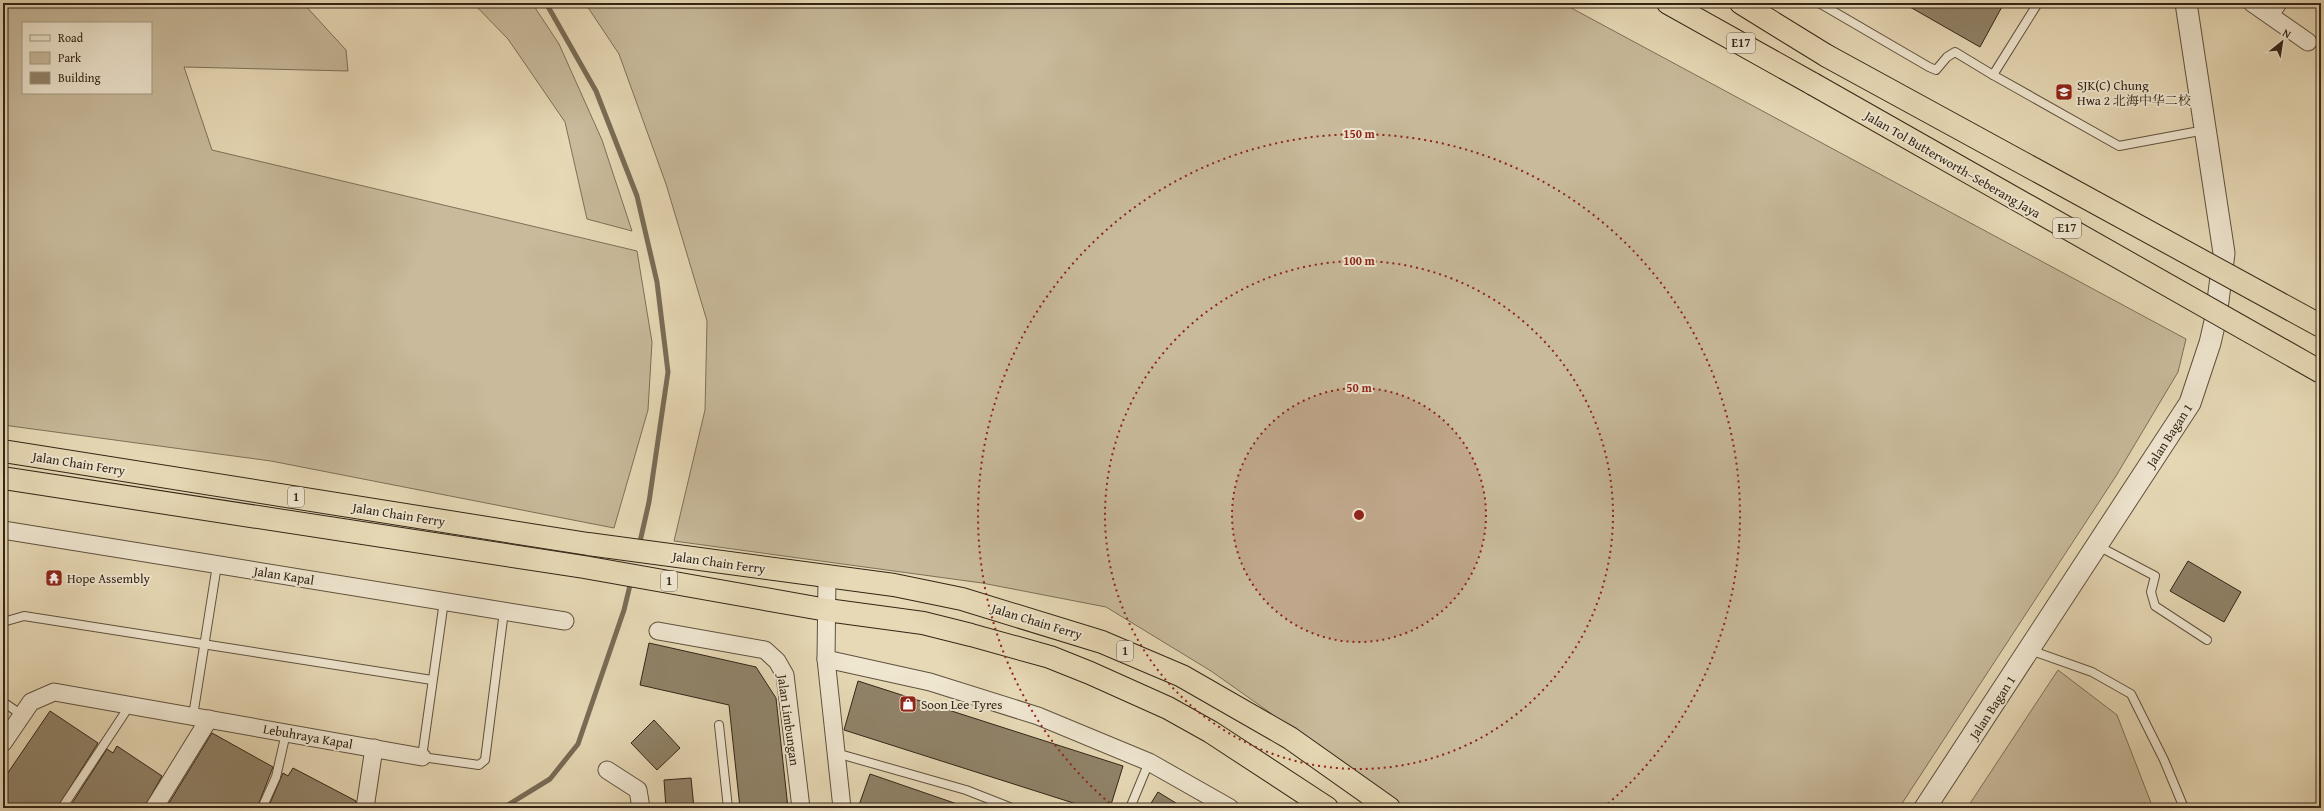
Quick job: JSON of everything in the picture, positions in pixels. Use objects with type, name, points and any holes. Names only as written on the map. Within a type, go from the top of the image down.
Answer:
[{"type":"highway","name":"Jalan Tol Butterworth–Seberang Jaya","points":[[1668,3],[2321,372]]},
{"type":"highway","name":"E17","points":[[1741,3],[1827,56],[2321,326]]},
{"type":"highway","name":"Jalan Chain Ferry","points":[[3,451],[588,544],[827,578],[894,585],[962,599],[1102,642],[1182,676],[1290,738],[1389,808]]},
{"type":"highway","name":"Jalan Chain Ferry","points":[[3,478],[584,567],[827,610],[922,623],[1050,657],[1168,708],[1205,728],[1327,808]]},
{"type":"street","name":"Jalan Bagan 1","points":[[1925,808],[2030,650],[2190,403],[2210,343],[2216,317],[2224,253],[2186,3]]},
{"type":"street","points":[[2252,3],[2274,9],[2308,42]]},
{"type":"street","name":"Jalan Kapal","points":[[3,530],[565,620]]},
{"type":"street","points":[[827,578],[826,659],[842,808]]},
{"type":"street","name":"Jalan Limbungan","points":[[658,631],[765,650],[777,661],[785,675],[801,808]]},
{"type":"street","points":[[826,659],[930,682],[1038,716],[1149,762],[1230,808]]},
{"type":"street","name":"Lebuhraya Kapal","points":[[3,743],[31,702],[54,692],[422,756]]},
{"type":"street","points":[[154,808],[201,718]]},
{"type":"street","points":[[369,807],[374,748]]},
{"type":"street","points":[[607,770],[638,790],[641,808]]},
{"type":"lane","points":[[1819,3],[1936,70],[1947,57],[1955,52],[2119,146],[2206,130]]},
{"type":"lane","points":[[1993,75],[2038,3]]},
{"type":"lane","points":[[2098,545],[2154,576],[2151,592],[2155,606],[2207,640]]},
{"type":"lane","points":[[201,718],[205,646],[217,565]]},
{"type":"lane","points":[[422,756],[444,601]]},
{"type":"lane","name":"Lebuhraya Kapal","points":[[422,756],[479,765],[485,760],[504,611]]},
{"type":"lane","points":[[3,622],[24,616],[205,646],[432,680]]},
{"type":"lane","points":[[2030,650],[2092,672],[2131,694],[2164,760],[2184,808]]},
{"type":"lane","points":[[3,702],[22,715]]},
{"type":"lane","points":[[62,808],[130,705]]},
{"type":"lane","points":[[719,725],[728,808]]},
{"type":"lane","points":[[262,808],[276,777],[286,733]]},
{"type":"lane","points":[[836,753],[966,790],[1012,808]]},
{"type":"lane","points":[[1130,808],[1149,762]]},
{"type":"green space","points":[[3,3],[303,3],[346,50],[348,71],[184,67],[212,150],[637,251],[652,342],[648,410],[614,528],[271,461],[3,425]]},
{"type":"green space","points":[[473,3],[532,3],[559,44],[602,140],[632,231],[587,219],[565,122],[508,39]]},
{"type":"green space","points":[[585,3],[1562,3],[2186,339],[2178,372],[2116,476],[1899,808],[1405,808],[1211,671],[1106,607],[982,583],[674,541],[705,410],[707,321],[666,184],[619,54]]},
{"type":"green space","points":[[2058,670],[2117,715],[2153,808],[1967,808]]},
{"type":"building","points":[[1903,3],[2004,3],[1980,47]]},
{"type":"building","points":[[2188,561],[2241,592],[2224,622],[2170,591]]},
{"type":"building","points":[[649,643],[756,667],[776,698],[788,808],[740,808],[729,705],[640,685]]},
{"type":"building","points":[[858,681],[1123,766],[1110,808],[1089,808],[844,730]]},
{"type":"building","points":[[50,711],[98,743],[57,808],[3,808],[3,780]]},
{"type":"building","points":[[654,720],[680,748],[657,770],[631,743]]},
{"type":"building","points":[[212,733],[273,767],[257,808],[166,808]]},
{"type":"building","points":[[117,746],[162,776],[144,808],[69,808],[107,749],[113,753]]},
{"type":"building","points":[[293,768],[356,801],[355,808],[268,808],[283,773],[288,776]]},
{"type":"building","points":[[870,774],[963,806],[962,808],[858,808]]},
{"type":"building","points":[[691,778],[694,808],[666,808],[664,780]]},
{"type":"building","points":[[1158,792],[1184,808],[1148,808]]},
{"type":"waterway","points":[[546,3],[596,91],[637,196],[657,282],[668,372],[649,502],[639,546]]},
{"type":"waterway","points":[[503,808],[550,779],[578,744],[624,610],[631,581]]},
{"type":"place","name":"SJK(C) Chung Hwa 2 北海中华二校","points":[[2064,92]]},
{"type":"place","name":"Hope Assembly","points":[[54,578]]},
{"type":"place","name":"Soon Lee Tyres","points":[[908,704]]}]
